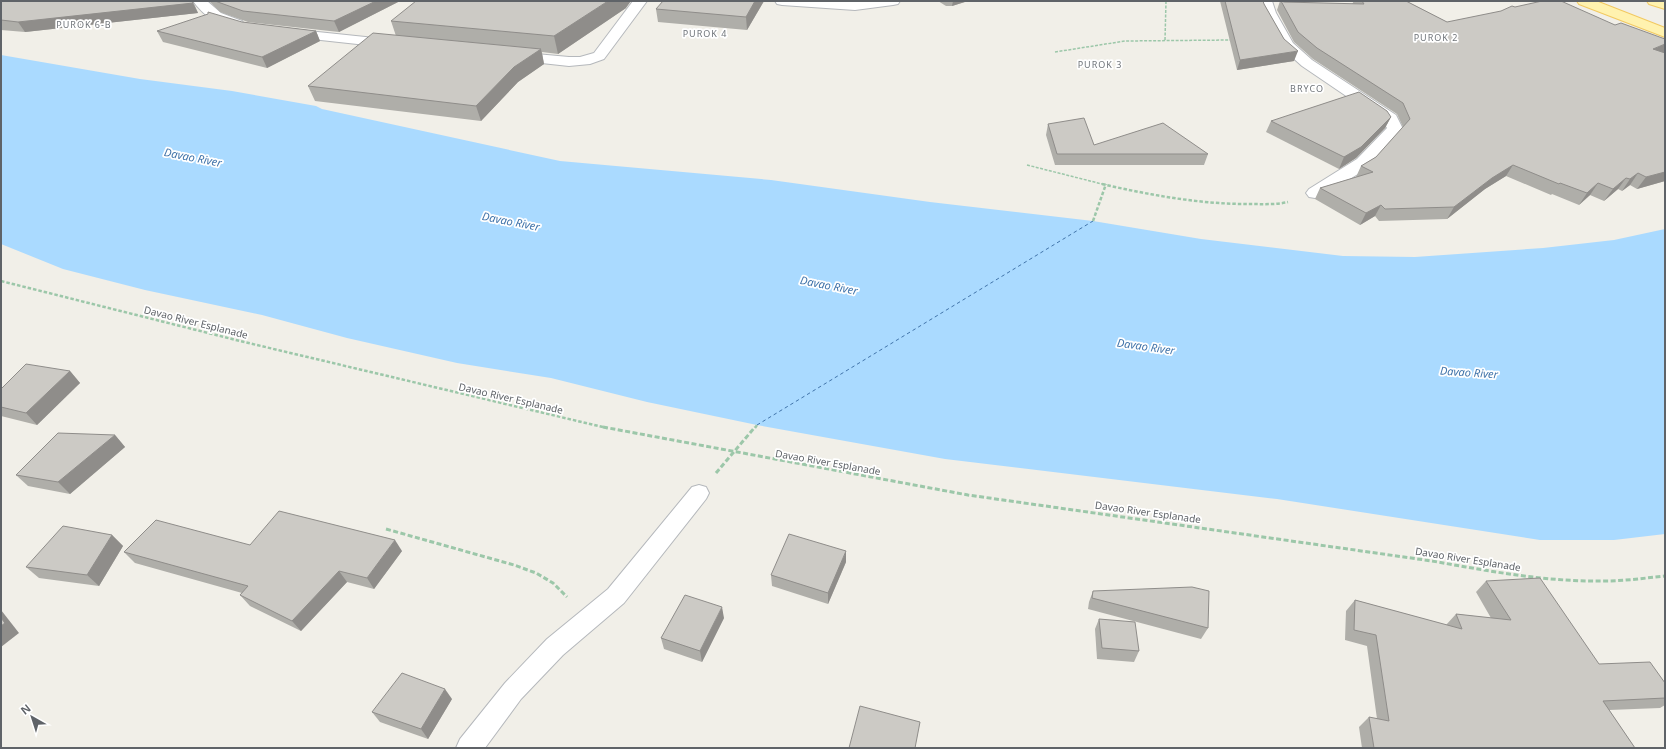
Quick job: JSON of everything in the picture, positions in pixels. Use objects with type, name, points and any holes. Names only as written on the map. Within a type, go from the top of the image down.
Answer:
[{"type":"main road","points":[[1584,1],[1665,33]]},
{"type":"main road","points":[[1654,1],[1665,5]]},
{"type":"street","points":[[200,1],[205,10],[222,20],[247,27]]},
{"type":"street","points":[[497,54],[574,62],[594,58],[599,56],[640,1]]},
{"type":"street","points":[[782,1],[856,4],[894,1]]},
{"type":"street","points":[[1265,1],[1269,13],[1287,45],[1307,63],[1390,118],[1395,129],[1363,163],[1316,193]]},
{"type":"street","points":[[273,31],[405,45]]},
{"type":"street","points":[[382,43],[394,33]]},
{"type":"lane","points":[[469,748],[513,691],[555,646],[616,596],[699,493]]},
{"type":"path","points":[[1165,40],[1166,1]]},
{"type":"path","points":[[1055,52],[1125,41],[1234,40]]},
{"type":"path","points":[[1027,165],[1160,198],[1210,203],[1287,203],[1316,193]]},
{"type":"path","points":[[1093,221],[1106,184]]},
{"type":"path","name":"Davao River Esplanade","points":[[1,281],[240,341],[616,430],[733,453],[968,495],[1432,561],[1503,573],[1572,580],[1628,580],[1665,576]]},
{"type":"path","points":[[733,453],[757,425]]},
{"type":"path","points":[[386,529],[514,565],[536,573],[553,584],[571,600],[585,620]]},
{"type":"water","name":"Davao River","points":[[1,55],[140,79],[232,91],[316,106],[322,109],[560,161],[771,180],[930,202],[1093,221],[1201,239],[1343,256],[1415,257],[1543,248],[1614,240],[1665,229],[1665,534],[1614,540],[1540,540],[1277,499],[945,459],[757,425],[647,402],[551,378],[457,363],[347,338],[262,315],[145,290],[63,269],[1,244]]},
{"type":"building","points":[[1,1],[192,1],[193,3],[18,22],[1,20]]},
{"type":"building","points":[[215,1],[376,1],[334,21],[243,11]]},
{"type":"building","points":[[416,1],[608,1],[554,36],[391,21]]},
{"type":"building","points":[[663,1],[755,1],[746,17],[656,9]]},
{"type":"building","points":[[1225,1],[1263,1],[1284,39],[1298,51],[1240,60]]},
{"type":"building","points":[[1281,1],[1364,4],[1362,1],[1406,1],[1447,22],[1501,11],[1512,6],[1515,7],[1542,1],[1561,1],[1615,25],[1621,23],[1665,39],[1665,44],[1653,49],[1665,53],[1665,172],[1646,177],[1638,173],[1630,179],[1626,178],[1613,189],[1598,183],[1587,193],[1560,183],[1559,184],[1513,165],[1492,178],[1454,207],[1385,209],[1381,205],[1366,213],[1320,188],[1373,172],[1361,166],[1376,157],[1410,119],[1403,103],[1317,48],[1298,32]]},
{"type":"building","points":[[208,12],[242,22],[316,31],[262,57],[157,31],[208,14]]},
{"type":"building","points":[[373,33],[541,49],[514,67],[476,106],[308,86]]},
{"type":"building","points":[[1359,92],[1387,111],[1391,117],[1361,147],[1344,157],[1271,121]]},
{"type":"building","points":[[1084,118],[1094,145],[1163,123],[1208,154],[1057,154],[1048,124]]},
{"type":"building","points":[[26,364],[70,371],[26,413],[1,407],[1,389]]},
{"type":"building","points":[[58,433],[115,435],[58,482],[16,475]]},
{"type":"building","points":[[279,511],[395,540],[367,578],[339,571],[292,621],[240,595],[248,586],[124,552],[156,520],[250,545]]},
{"type":"building","points":[[63,526],[112,535],[87,575],[26,567]]},
{"type":"building","points":[[789,534],[846,551],[828,593],[771,575]]},
{"type":"building","points":[[1540,578],[1599,664],[1650,662],[1665,683],[1665,698],[1603,701],[1635,748],[1374,748],[1369,717],[1389,721],[1376,635],[1354,630],[1355,600],[1462,629],[1456,614],[1511,620],[1486,581]]},
{"type":"building","points":[[1192,587],[1209,591],[1208,628],[1092,598],[1093,591]]},
{"type":"building","points":[[685,595],[722,607],[700,651],[661,638]]},
{"type":"building","points":[[1,618],[5,623],[1,626]]},
{"type":"building","points":[[1099,619],[1135,622],[1139,651],[1102,648]]},
{"type":"building","points":[[402,673],[445,689],[421,729],[372,712]]},
{"type":"building","points":[[860,706],[920,722],[915,748],[849,748]]},
{"type":"ferry route","points":[[757,425],[1093,221]]},
{"type":"district","name":"PUROK 6-B","points":[[84,24]]},
{"type":"district","name":"PUROK 4","points":[[705,33]]},
{"type":"district","name":"PUROK 2","points":[[1436,37]]},
{"type":"district","name":"PUROK 3","points":[[1100,64]]},
{"type":"district","name":"BRYCO","points":[[1307,88]]}]
